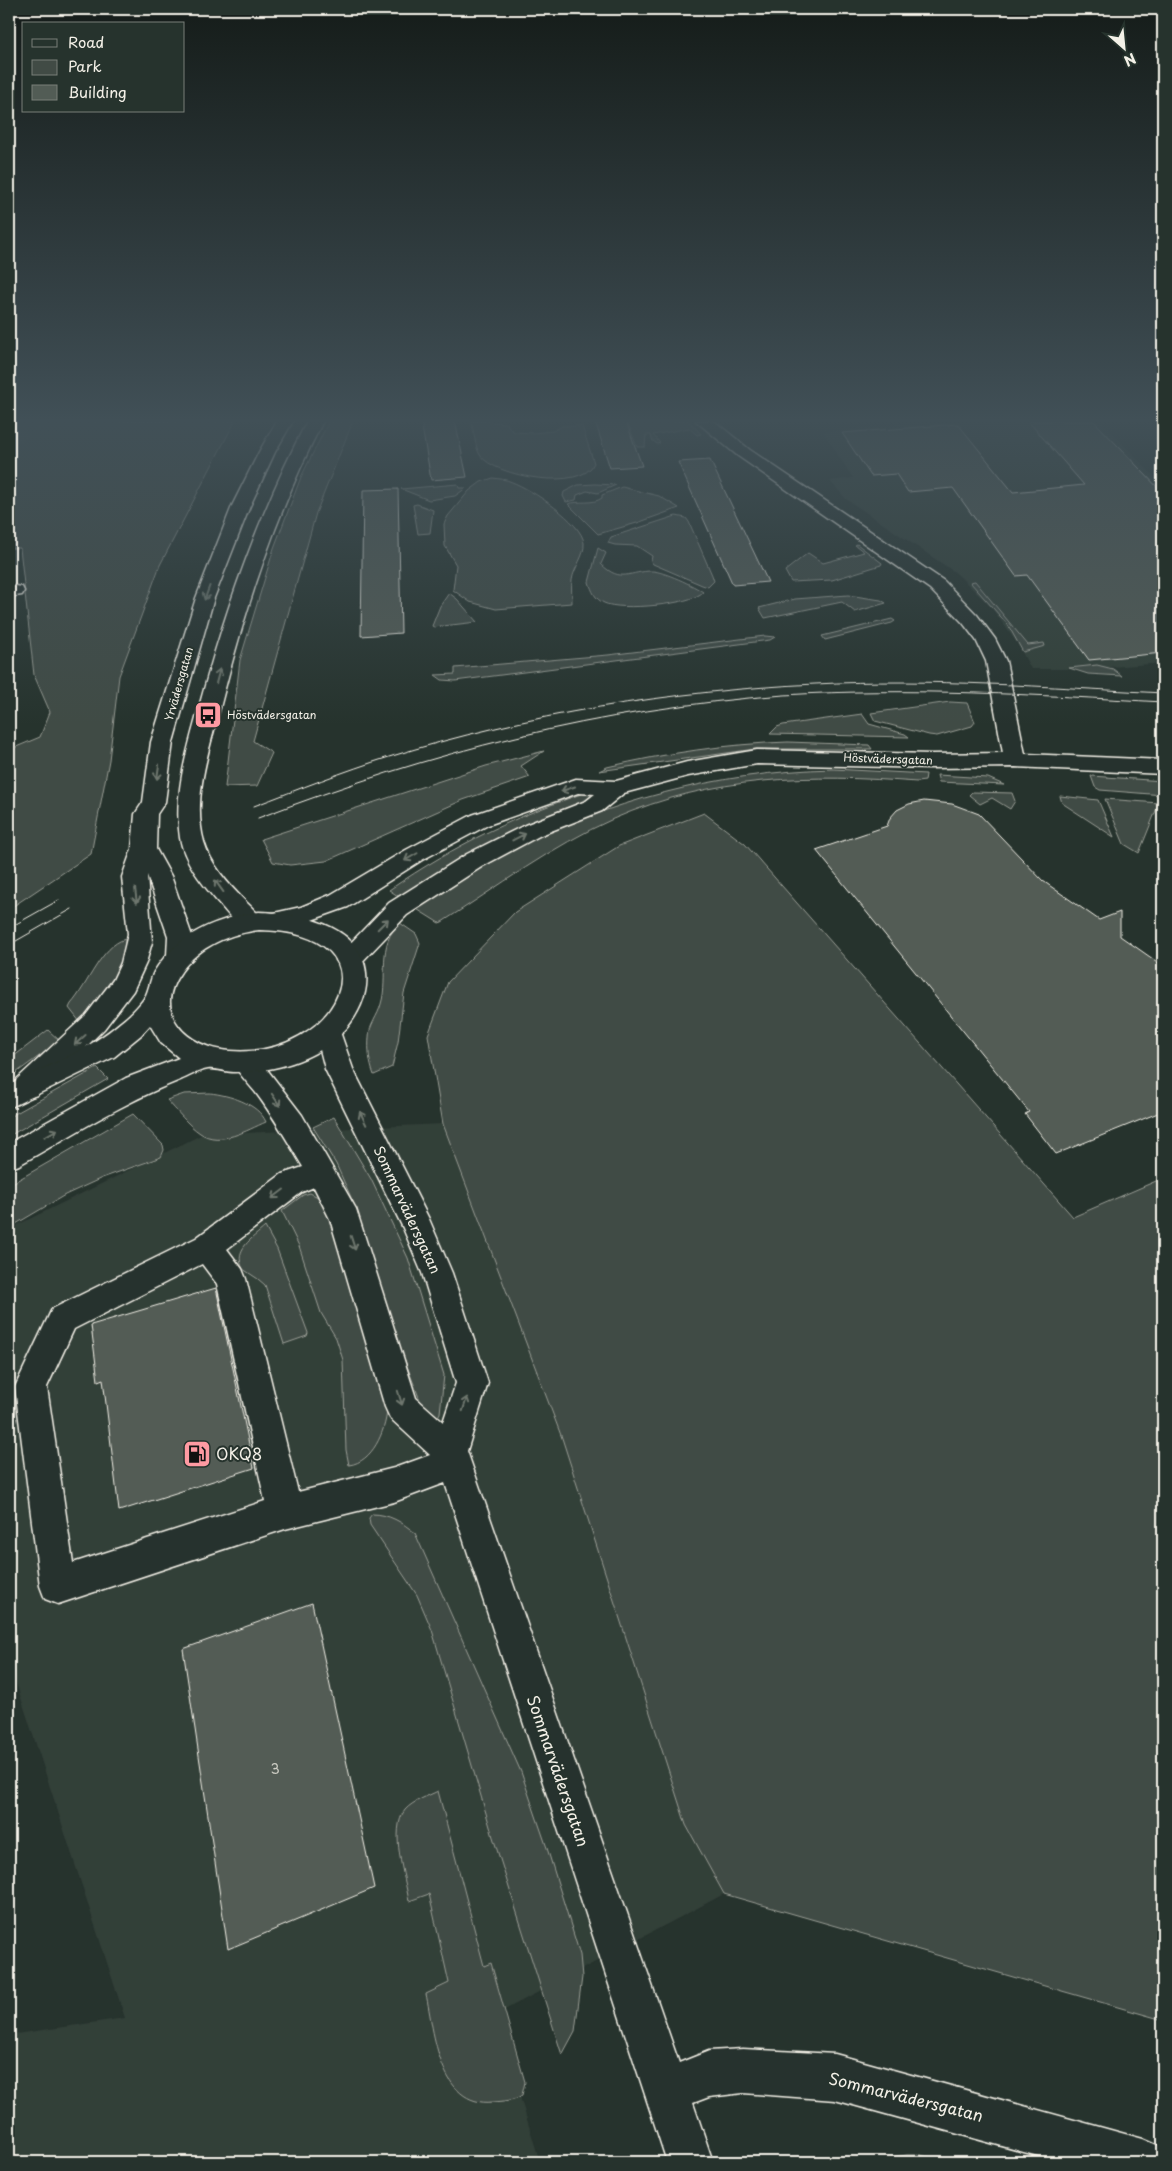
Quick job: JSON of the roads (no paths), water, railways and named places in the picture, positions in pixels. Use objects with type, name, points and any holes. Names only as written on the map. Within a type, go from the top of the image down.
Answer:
[{"type":"street","name":"Yrvädersgatan","points":[[18,1092],[87,1034],[114,997],[134,963],[140,940],[134,879],[144,849],[146,814],[154,802],[162,742],[193,635],[234,522]]},
{"type":"street","points":[[262,922],[222,891],[198,856],[192,840],[190,806],[191,789],[205,723],[245,586],[269,522]]},
{"type":"street","points":[[848,522],[937,585],[970,618],[985,638],[996,661],[1015,760]]},
{"type":"street","name":"Höstvädersgatan","points":[[262,922],[306,914],[339,901],[414,855],[480,820],[576,786],[616,788],[687,769],[757,757],[822,756],[932,761],[1015,760],[1163,768]]},
{"type":"street","name":"Höstvädersgatan","points":[[349,960],[398,909],[428,889],[475,860],[524,835],[594,806],[616,788]]},
{"type":"street","points":[[144,849],[159,876],[172,909],[180,936],[180,956]]},
{"type":"street","points":[[18,1092],[104,1050],[132,1028],[157,1000],[164,977],[180,956],[189,947],[212,934],[262,922],[289,922],[315,929],[336,942],[349,960],[354,983],[352,995],[346,1007],[328,1030],[308,1044],[285,1055],[246,1062],[207,1058],[183,1047],[173,1040],[160,1021],[157,1000]]},
{"type":"street","name":"Sommarvädersgatan","points":[[328,1030],[339,1069],[418,1228],[437,1273],[472,1383],[452,1457]]},
{"type":"street","points":[[9,1157],[136,1086],[207,1058]]},
{"type":"street","name":"Sommarvädersgatan","points":[[246,1062],[277,1100],[321,1172],[345,1218],[402,1407],[452,1457],[690,2162]]},
{"type":"street","points":[[321,1172],[292,1183],[207,1247],[64,1319],[31,1387],[58,1586],[285,1512],[394,1485],[452,1457]]},
{"type":"street","points":[[207,1247],[231,1279],[285,1512]]},
{"type":"street","name":"Sommarvädersgatan","points":[[666,2091],[709,2074],[743,2071],[835,2077],[1143,2162]]},
{"type":"tram line","points":[[254,806],[355,768],[494,728],[600,707],[707,692],[815,684],[902,682],[989,684],[1163,693]]},
{"type":"tram line","points":[[258,818],[387,773],[516,737],[648,711],[715,702],[784,695],[879,692],[974,693],[1163,702]]},
{"type":"tram line","points":[[9,928],[59,900]]},
{"type":"tram line","points":[[9,945],[72,909]]},
{"type":"place","name":"Höstvädersgatan","points":[[208,715]]},
{"type":"place","name":"OKQ8","points":[[197,1454]]}]
